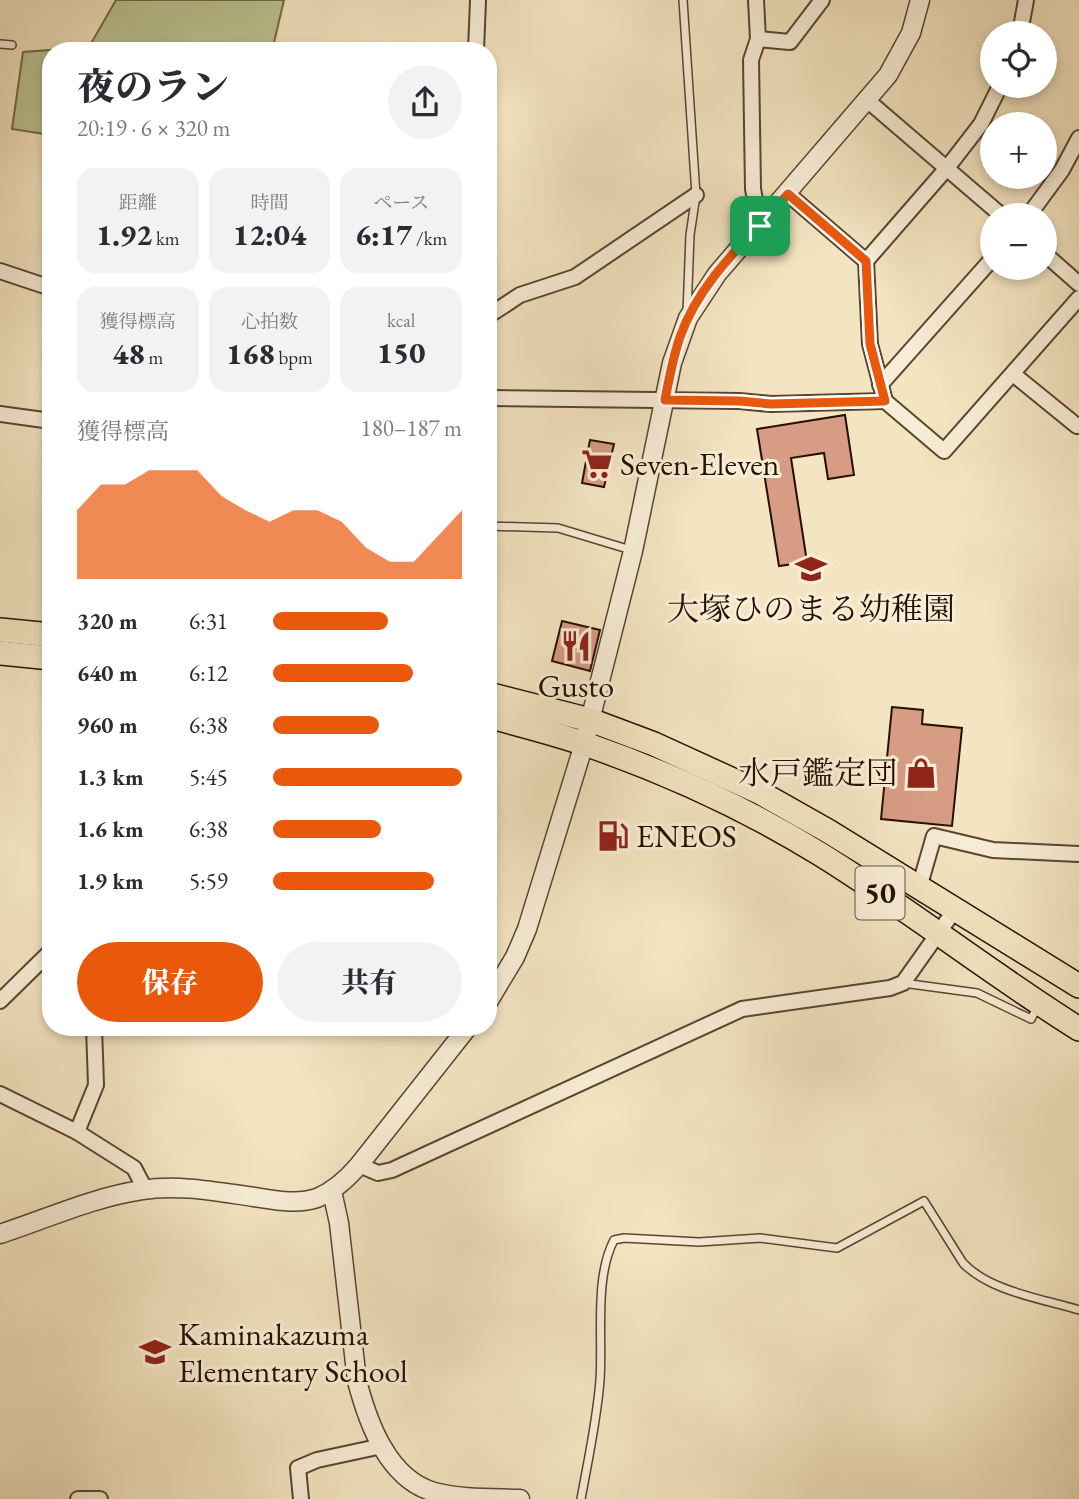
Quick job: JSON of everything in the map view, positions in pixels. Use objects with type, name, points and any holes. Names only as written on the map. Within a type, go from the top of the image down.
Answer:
[{"type":"highway","points":[[0,630],[42,634]]},
{"type":"highway","points":[[0,653],[42,657]]},
{"type":"highway","name":"50","points":[[497,696],[590,720],[677,754],[759,792],[828,831],[1079,986]]},
{"type":"highway","name":"50","points":[[497,719],[583,744],[657,772],[748,814],[819,853],[973,957],[1079,1017]]},
{"type":"highway","points":[[988,930],[1056,957],[1079,970]]},
{"type":"highway","points":[[973,957],[1079,1029]]},
{"type":"street","points":[[476,42],[478,0]]},
{"type":"street","points":[[756,0],[758,39],[751,60],[753,189],[760,226]]},
{"type":"street","points":[[758,39],[790,41],[822,0]]},
{"type":"street","points":[[497,987],[515,957],[527,929],[590,720],[633,551],[672,363],[688,318],[716,274],[788,194],[888,75],[911,33],[920,0]]},
{"type":"street","points":[[1022,21],[1026,0]]},
{"type":"street","points":[[994,98],[981,124],[947,168],[866,261],[870,344],[885,401],[944,451],[1079,298]]},
{"type":"street","points":[[867,100],[987,203]]},
{"type":"street","points":[[1037,203],[1062,170],[1079,138]]},
{"type":"street","points":[[788,194],[866,261]]},
{"type":"street","points":[[497,310],[520,295],[575,276],[696,195]]},
{"type":"street","points":[[1057,265],[1079,284]]},
{"type":"street","points":[[0,271],[42,285]]},
{"type":"street","points":[[880,385],[980,272]]},
{"type":"street","points":[[1013,374],[1079,425]]},
{"type":"street","points":[[497,398],[739,401],[771,404],[885,401]]},
{"type":"street","points":[[0,414],[42,420]]},
{"type":"street","points":[[919,888],[934,836],[993,850],[1079,854]]},
{"type":"street","points":[[359,1166],[378,1174],[392,1170],[742,1009],[890,988],[903,983],[954,911]]},
{"type":"street","points":[[0,1001],[42,960]]},
{"type":"street","points":[[77,1132],[96,1084],[94,1036]]},
{"type":"street","points":[[0,1234],[118,1195],[145,1189],[196,1189],[298,1202],[315,1199],[332,1191],[359,1166],[461,1036]]},
{"type":"street","points":[[0,1094],[77,1132],[134,1168],[145,1189]]},
{"type":"street","points":[[332,1191],[339,1223],[357,1381],[362,1400],[391,1461],[411,1481],[432,1492],[520,1499]]},
{"type":"street","points":[[301,1499],[298,1468],[317,1460],[382,1446]]},
{"type":"street","points":[[78,1499],[100,1499]]},
{"type":"lane","points":[[683,0],[696,195],[690,235],[686,303],[688,318]]},
{"type":"lane","points":[[0,44],[12,46]]},
{"type":"lane","points":[[497,526],[558,528],[633,551]]},
{"type":"lane","points":[[903,983],[977,993],[1031,1019],[1039,1004]]},
{"type":"lane","points":[[582,1499],[600,1381],[602,1292],[614,1240],[624,1238],[699,1242],[760,1238],[836,1248],[924,1201],[971,1272],[986,1282],[1079,1310]]},
{"type":"green space","points":[[116,0],[284,0],[274,42],[92,42]]},
{"type":"green space","points":[[42,51],[42,134],[12,129],[23,52]]},
{"type":"building","points":[[845,415],[854,475],[828,479],[824,453],[791,458],[807,562],[779,566],[757,429]]},
{"type":"building","name":"Seven-Eleven","points":[[590,440],[614,444],[604,487],[582,483]]},
{"type":"building","name":"Gusto","points":[[562,621],[600,630],[590,671],[552,661]]},
{"type":"building","name":"水戸鑑定団","points":[[892,707],[923,710],[922,724],[962,728],[952,826],[881,819]]},
{"type":"place","name":"Seven-Eleven","points":[[597,464]]},
{"type":"place","name":"大塚ひのまる幼稚園","points":[[811,569]]},
{"type":"place","name":"Gusto","points":[[576,646]]},
{"type":"place","name":"水戸鑑定団","points":[[921,773]]},
{"type":"place","name":"ENEOS","points":[[613,836]]},
{"type":"place","name":"Kaminakazuma Elementary School","points":[[155,1352]]},
{"type":"route","points":[[788,194],[866,261],[870,344],[885,401],[771,404],[665,400],[680,337],[700,296],[716,274],[760,226],[788,194]]}]
